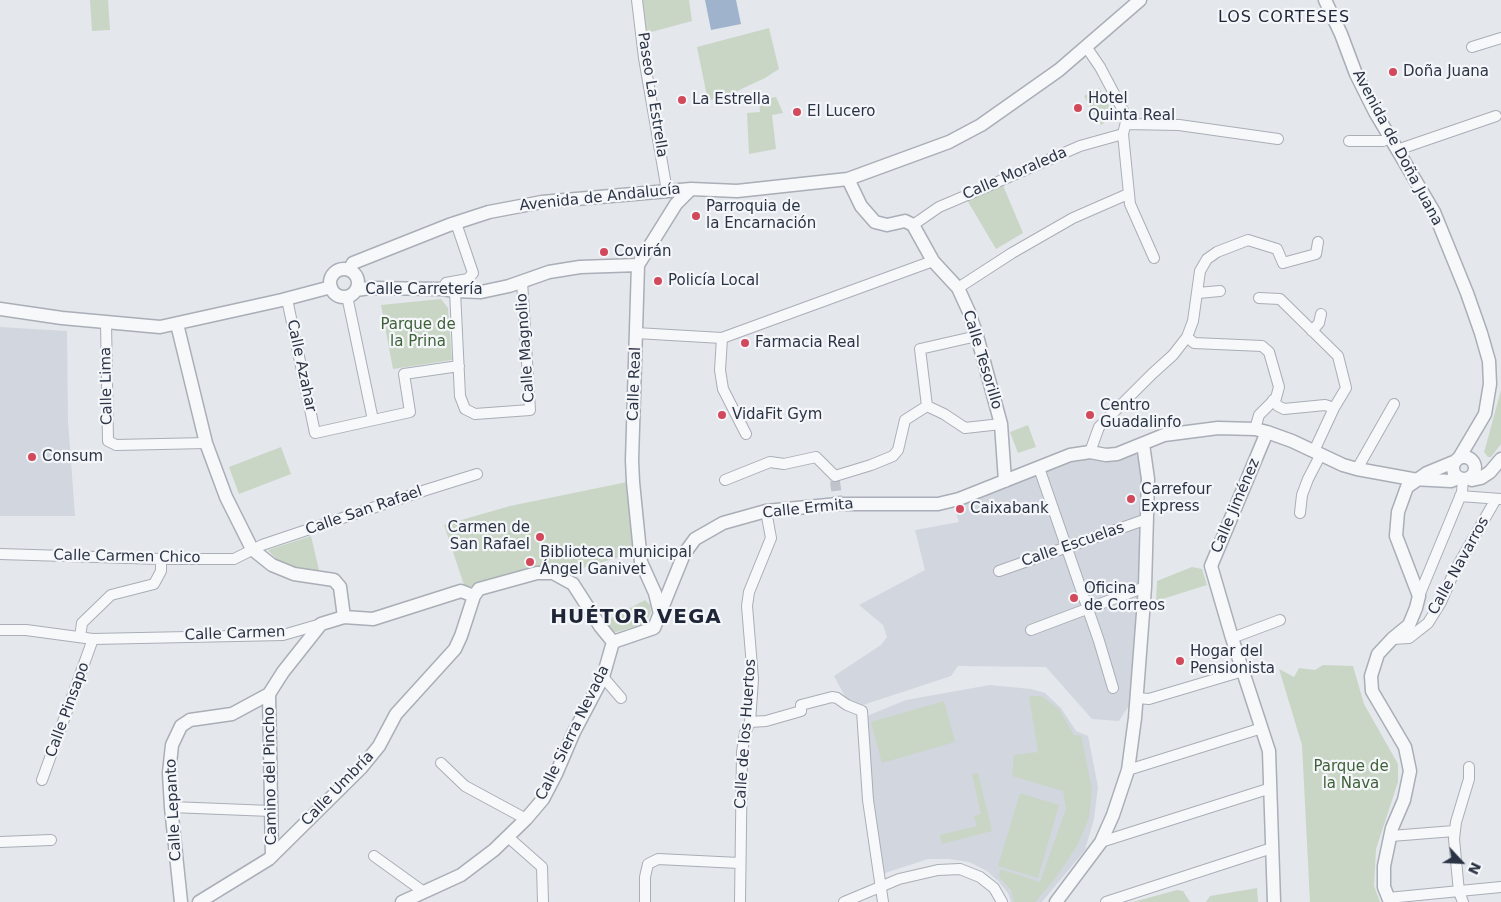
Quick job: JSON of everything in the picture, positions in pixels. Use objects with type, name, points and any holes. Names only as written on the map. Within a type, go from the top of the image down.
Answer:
[{"type":"street","name":"Paseo La Estrella","points":[[637,0],[644,58],[667,191]]},
{"type":"street","name":"Avenida de Andalucía","points":[[349,270],[353,263],[456,223],[490,212],[542,202],[691,189],[737,191],[848,179],[949,142],[981,125],[1087,48],[1140,0]]},
{"type":"street","name":"Avenida de Doña Juana","points":[[1325,0],[1356,74],[1390,138],[1434,212],[1467,293],[1489,361],[1490,384],[1485,414],[1471,438],[1465,461]]},
{"type":"street","points":[[1472,47],[1501,38]]},
{"type":"street","points":[[1087,48],[1100,67],[1127,118],[1124,129],[1128,194],[1130,204],[1154,258]]},
{"type":"street","points":[[1397,150],[1496,116]]},
{"type":"street","name":"Calle Moraleda","points":[[913,225],[939,207],[1124,129],[1179,125],[1278,140]]},
{"type":"street","points":[[1349,141],[1383,141],[1390,138]]},
{"type":"street","points":[[848,179],[861,206],[875,222],[886,224],[905,221],[913,225]]},
{"type":"street","points":[[638,265],[676,204],[691,189]]},
{"type":"street","points":[[958,288],[1012,253],[1073,218],[1128,194]]},
{"type":"street","points":[[449,290],[446,283],[468,280],[472,273],[456,223]]},
{"type":"street","name":"Calle Tesorillo","points":[[913,225],[934,261],[958,288],[978,336],[1001,424],[1005,481]]},
{"type":"street","points":[[1090,452],[1099,427],[1173,355],[1187,338],[1193,321],[1200,271],[1207,259],[1216,252],[1248,240],[1277,249],[1282,263],[1316,254],[1318,242]]},
{"type":"street","points":[[636,333],[722,338],[934,261]]},
{"type":"street","name":"Calle Carretería","points":[[352,293],[370,288],[481,292],[549,272],[580,268],[638,265]]},
{"type":"street","name":"Calle Real","points":[[638,265],[632,460],[633,482],[642,562],[655,593],[660,614]]},
{"type":"street","points":[[352,293],[340,296],[334,293],[330,281],[337,271],[349,270],[355,274],[358,282],[352,293],[373,420],[410,412],[404,374],[459,366]]},
{"type":"street","name":"Calle Magnolio","points":[[449,290],[459,366],[460,396],[465,408],[474,414],[530,410],[522,281]]},
{"type":"street","points":[[0,309],[62,318],[160,327],[287,299],[331,287]]},
{"type":"street","points":[[1198,293],[1220,291]]},
{"type":"street","points":[[1259,298],[1280,299],[1338,356],[1346,388],[1334,408],[1317,453],[1302,495],[1300,514]]},
{"type":"street","name":"Calle Azahar","points":[[287,299],[316,433],[373,420]]},
{"type":"street","points":[[1312,331],[1319,323],[1321,314]]},
{"type":"street","name":"Calle Lima","points":[[106,322],[108,441],[116,445],[206,443]]},
{"type":"street","points":[[177,324],[206,443],[226,497],[252,549],[272,565],[294,574],[334,580],[340,587],[344,617]]},
{"type":"street","points":[[926,406],[920,349],[978,336]]},
{"type":"street","points":[[722,338],[720,370],[723,389],[746,434]]},
{"type":"street","points":[[1187,338],[1194,343],[1262,346],[1269,352],[1279,387],[1276,398],[1259,415],[1261,431],[1342,465],[1417,479],[1451,481],[1463,478],[1475,471],[1465,461]]},
{"type":"street","points":[[1273,400],[1284,409],[1325,405],[1334,408]]},
{"type":"street","points":[[1358,469],[1394,404]]},
{"type":"street","points":[[926,406],[944,414],[965,428],[1001,424]]},
{"type":"street","points":[[725,480],[762,464],[770,462],[784,464],[816,457],[835,478],[871,466],[893,456],[898,450],[906,420],[926,406]]},
{"type":"street","name":"Calle Ermita","points":[[613,642],[654,628],[684,554],[695,539],[723,523],[766,511],[838,501],[938,504],[959,499],[1070,454],[1090,452],[1106,455],[1117,454],[1164,435],[1218,428],[1261,431]]},
{"type":"street","name":"Calle Jiménez","points":[[1261,431],[1211,566],[1232,638],[1269,751],[1274,902]]},
{"type":"street","points":[[1056,902],[1101,842],[1113,815],[1128,770],[1137,698],[1145,587],[1148,479],[1144,444]]},
{"type":"street","points":[[1419,596],[1396,536],[1398,512],[1407,487],[1417,479],[1465,461],[1478,466],[1489,465],[1501,459]]},
{"type":"street","points":[[1465,461],[1453,468],[1463,478],[1472,480],[1481,478],[1490,472],[1501,459]]},
{"type":"street","points":[[1039,468],[1113,688]]},
{"type":"street","name":"Calle San Rafael","points":[[252,549],[477,474]]},
{"type":"street","points":[[1463,478],[1460,496],[1409,625],[1378,654],[1371,676],[1372,691],[1405,747],[1410,771],[1404,800],[1392,828],[1384,866],[1384,887],[1389,900],[1461,897],[1501,887]]},
{"type":"street","points":[[1460,496],[1498,499]]},
{"type":"street","name":"Calle Navarros","points":[[1392,639],[1409,638],[1428,623],[1441,602],[1454,572],[1498,499]]},
{"type":"street","name":"Calle de los Huertos","points":[[740,902],[739,863],[742,752],[750,722],[752,661],[747,606],[749,592],[771,538],[766,511]]},
{"type":"street","name":"Calle Escuelas","points":[[999,571],[1148,518]]},
{"type":"street","name":"Calle Carmen Chico","points":[[0,554],[161,560],[234,559],[252,549]]},
{"type":"street","points":[[80,636],[82,623],[111,595],[154,584],[161,570],[161,560]]},
{"type":"street","points":[[474,596],[479,589],[537,573],[553,573],[573,584],[600,626],[613,642]]},
{"type":"street","points":[[1030,630],[1145,587]]},
{"type":"street","name":"Calle Carmen","points":[[0,630],[26,630],[93,639],[283,635],[344,617],[373,619],[461,591],[474,596]]},
{"type":"street","points":[[655,593],[663,594],[669,592]]},
{"type":"street","name":"Calle Umbría","points":[[199,902],[272,856],[361,768],[378,746],[396,714],[455,649],[474,596]]},
{"type":"street","points":[[1232,638],[1280,620]]},
{"type":"street","name":"Camino del Pincho","points":[[272,856],[269,694],[283,672],[321,624]]},
{"type":"street","name":"Calle Pinsapo","points":[[42,780],[93,639]]},
{"type":"street","name":"Calle Sierra Nevada","points":[[402,902],[462,874],[494,850],[526,819],[543,798],[574,732],[603,677],[613,642]]},
{"type":"street","points":[[1137,698],[1149,699],[1243,671]]},
{"type":"street","points":[[603,677],[621,698]]},
{"type":"street","name":"Calle Lepanto","points":[[181,902],[169,773],[172,745],[181,726],[190,720],[232,714],[269,694]]},
{"type":"street","points":[[750,722],[766,721],[801,711],[801,704],[832,697],[862,711],[868,800],[883,902]]},
{"type":"street","points":[[1128,770],[1262,728]]},
{"type":"street","points":[[441,763],[465,786],[526,819]]},
{"type":"street","points":[[1461,897],[1454,831],[1469,779],[1469,767]]},
{"type":"street","points":[[1101,842],[1271,788]]},
{"type":"street","points":[[171,807],[271,811]]},
{"type":"street","points":[[1391,836],[1454,831]]},
{"type":"street","points":[[508,837],[542,867],[543,902]]},
{"type":"street","points":[[0,842],[51,840]]},
{"type":"street","points":[[1106,902],[1272,848]]},
{"type":"street","points":[[374,856],[424,892]]},
{"type":"street","points":[[644,902],[645,877],[648,864],[658,859],[739,863]]},
{"type":"street","points":[[844,902],[899,879],[938,870],[960,869],[987,882],[994,888],[1002,902]]},
{"type":"shaded area","points":[[0,327],[67,331],[68,421],[75,516],[0,516]]},
{"type":"shaded area","points":[[1134,453],[1141,459],[1142,482],[1138,597],[1130,704],[1119,721],[1092,719],[1046,667],[958,666],[951,676],[860,706],[848,702],[834,676],[881,645],[887,637],[883,625],[859,605],[925,570],[915,530],[959,522],[954,507],[1066,460]]},
{"type":"shaded area","points":[[990,685],[1031,689],[1045,693],[1061,708],[1076,731],[1088,736],[1098,787],[1094,819],[1085,850],[1042,902],[1011,902],[1008,893],[999,882],[987,871],[969,862],[949,859],[928,859],[882,874],[874,816],[867,716],[906,700]]},
{"type":"green space","points":[[90,0],[108,0],[110,30],[92,31]]},
{"type":"green space","points":[[641,0],[689,0],[692,21],[644,34]]},
{"type":"green space","points":[[769,28],[779,69],[735,92],[708,101],[697,47]]},
{"type":"green space","points":[[1099,88],[1115,116],[1101,125],[1084,96]]},
{"type":"green space","points":[[776,97],[783,113],[772,115],[776,149],[749,154],[747,113],[760,112],[759,100]]},
{"type":"green space","points":[[1002,183],[1023,233],[996,249],[967,200]]},
{"type":"green space","name":"Parque de la Prina","points":[[441,299],[448,308],[452,360],[393,369],[381,305]]},
{"type":"green space","points":[[1501,390],[1501,444],[1491,457],[1488,457],[1484,452]]},
{"type":"green space","points":[[1028,425],[1036,447],[1018,453],[1010,432]]},
{"type":"green space","points":[[281,447],[291,474],[239,494],[229,467]]},
{"type":"green space","name":"Carmen de San Rafael","points":[[627,482],[633,553],[569,572],[537,571],[465,588],[444,525],[510,506]]},
{"type":"green space","points":[[311,536],[319,570],[308,570],[278,561],[268,550]]},
{"type":"green space","points":[[1192,567],[1202,569],[1207,585],[1156,601],[1157,581]]},
{"type":"green space","points":[[645,600],[650,605],[651,612],[648,619],[641,625],[616,632],[602,623]]},
{"type":"green space","name":"Parque de la Nava","points":[[1323,665],[1353,666],[1364,704],[1398,764],[1398,782],[1376,849],[1374,886],[1380,902],[1310,902],[1302,745],[1279,669],[1294,677],[1299,668],[1315,670]]},
{"type":"green space","points":[[1029,696],[1041,696],[1059,709],[1074,735],[1081,736],[1092,789],[1089,818],[1077,846],[1054,880],[1035,902],[1014,902],[1011,890],[999,877],[1000,869],[1040,882],[1066,809],[1063,791],[1012,776],[1014,755],[1038,752]]},
{"type":"green space","points":[[944,701],[955,742],[882,763],[871,722]]},
{"type":"green space","points":[[978,773],[992,831],[942,844],[940,835],[977,826],[974,816],[981,814],[972,774]]},
{"type":"green space","points":[[1020,793],[1059,805],[1038,878],[998,866]]},
{"type":"green space","points":[[1257,888],[1258,902],[1206,902],[1210,896]]},
{"type":"green space","points":[[1177,890],[1183,891],[1190,902],[1133,902]]},
{"type":"water","points":[[705,0],[736,0],[741,24],[711,30]]},
{"type":"tunnel","points":[[835,481],[837,497]]},
{"type":"place","name":"Doña Juana","points":[[1393,72]]},
{"type":"place","name":"La Estrella","points":[[682,100]]},
{"type":"place","name":"Hotel Quinta Real","points":[[1078,108]]},
{"type":"place","name":"El Lucero","points":[[797,112]]},
{"type":"place","name":"Parroquia de la Encarnación","points":[[696,216]]},
{"type":"place","name":"Covirán","points":[[604,252]]},
{"type":"place","name":"Policía Local","points":[[658,281]]},
{"type":"place","name":"Farmacia Real","points":[[745,343]]},
{"type":"place","name":"VidaFit Gym","points":[[722,415]]},
{"type":"place","name":"Centro Guadalinfo","points":[[1090,415]]},
{"type":"place","name":"Consum","points":[[32,457]]},
{"type":"place","name":"Carrefour Express","points":[[1131,499]]},
{"type":"place","name":"Caixabank","points":[[960,509]]},
{"type":"place","name":"Carmen de San Rafael","points":[[540,537]]},
{"type":"place","name":"Biblioteca municipal Ángel Ganivet","points":[[530,562]]},
{"type":"place","name":"Oficina de Correos","points":[[1074,598]]},
{"type":"place","name":"Hogar del Pensionista","points":[[1180,661]]},
{"type":"district","name":"LOS CORTESES","points":[[1284,18]]},
{"type":"district","name":"HUÉTOR VEGA","points":[[636,618]]}]
